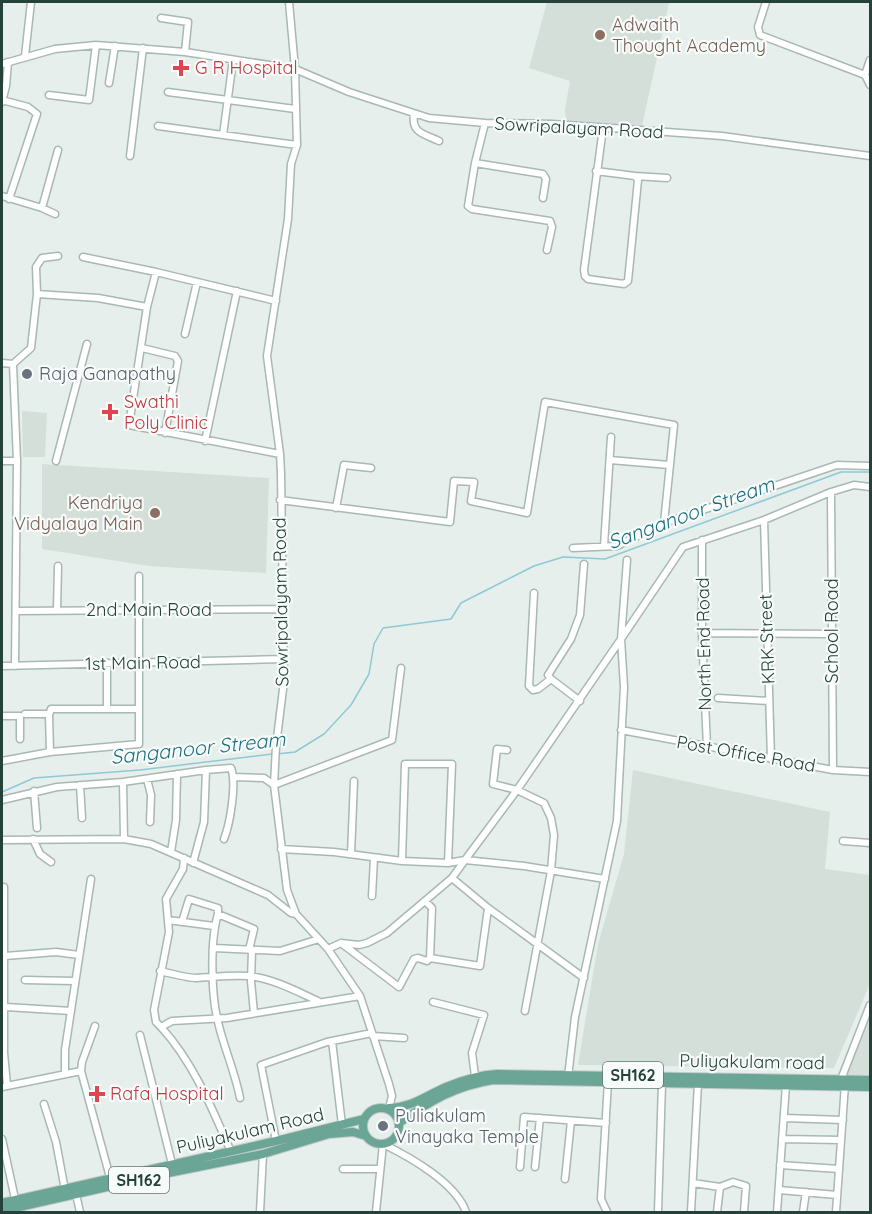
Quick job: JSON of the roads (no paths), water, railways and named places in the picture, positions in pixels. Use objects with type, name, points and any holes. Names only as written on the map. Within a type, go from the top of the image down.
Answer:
[{"type":"main road","name":"Puliyakulam road","points":[[364,1119],[375,1109],[401,1107],[475,1076],[497,1074],[608,1082],[786,1085],[870,1080]]},
{"type":"main road","name":"Puliyakulam road","points":[[399,1123],[428,1103],[471,1084],[493,1080],[568,1078],[843,1082],[870,1087]]},
{"type":"main road","points":[[364,1119],[363,1130],[366,1136],[373,1142],[383,1144],[393,1138],[399,1123],[396,1114],[389,1108]]},
{"type":"main road","name":"Puliyakulam Road","points":[[173,1169],[231,1152],[276,1145],[364,1119]]},
{"type":"main road","points":[[276,1145],[329,1134],[353,1132],[366,1136]]},
{"type":"main road","name":"Puliyakulam Road","points":[[2,1203],[16,1205],[173,1169],[263,1154],[276,1145]]},
{"type":"main road","name":"Puliyakulam Road","points":[[2,1211],[65,1190],[75,1191]]},
{"type":"street","points":[[26,56],[31,2]]},
{"type":"street","name":"Sowripalayam Road","points":[[289,2],[295,69],[297,145],[291,164],[288,219],[267,356],[280,454],[284,659],[274,785],[287,890],[296,914],[328,949],[360,996],[389,1084],[392,1096],[389,1108]]},
{"type":"street","points":[[766,2],[758,27],[760,35],[865,75],[870,85]]},
{"type":"street","points":[[161,18],[188,22],[185,52]]},
{"type":"street","points":[[49,95],[89,100],[96,45]]},
{"type":"street","points":[[9,199],[37,114],[28,107],[2,101],[6,86],[5,63],[55,49],[96,45],[185,52],[295,69]]},
{"type":"street","points":[[110,83],[115,46]]},
{"type":"street","points":[[130,156],[142,48]]},
{"type":"street","points":[[223,135],[233,60]]},
{"type":"street","points":[[865,75],[870,60]]},
{"type":"street","name":"Sowripalayam Road","points":[[295,69],[350,92],[429,118],[722,136],[870,156]]},
{"type":"street","points":[[168,92],[295,109]]},
{"type":"street","points":[[414,114],[412,124],[417,130],[439,141]]},
{"type":"street","points":[[485,123],[468,206],[472,209],[550,221],[552,227],[547,250]]},
{"type":"street","points":[[158,126],[297,145]]},
{"type":"street","points":[[603,128],[584,270],[588,279],[624,284],[628,281],[639,187],[635,176]]},
{"type":"street","points":[[42,208],[58,150]]},
{"type":"street","points":[[475,163],[543,174],[546,179],[543,198]]},
{"type":"street","points":[[596,171],[667,178]]},
{"type":"street","points":[[2,196],[55,214]]},
{"type":"street","points":[[2,363],[13,364],[31,348],[36,267],[42,258],[58,256]]},
{"type":"street","points":[[83,257],[276,301]]},
{"type":"street","points":[[156,272],[147,307],[129,425],[280,454]]},
{"type":"street","points":[[185,334],[197,282]]},
{"type":"street","points":[[205,441],[237,291]]},
{"type":"street","points":[[36,294],[98,298],[147,307]]},
{"type":"street","points":[[56,461],[87,344]]},
{"type":"street","points":[[142,348],[175,356],[178,361],[165,433]]},
{"type":"street","points":[[13,364],[17,461],[15,666]]},
{"type":"street","points":[[280,500],[450,522],[454,481],[474,482],[471,501],[527,513],[545,402],[674,425],[664,523]]},
{"type":"street","points":[[604,546],[611,437]]},
{"type":"street","points":[[610,460],[669,465]]},
{"type":"street","points":[[2,461],[17,461]]},
{"type":"street","points":[[336,508],[344,465],[371,468]]},
{"type":"street","points":[[573,548],[617,546],[664,523],[837,465],[870,466]]},
{"type":"street","points":[[328,949],[341,943],[359,945],[374,941],[387,933],[452,878],[580,701],[683,547],[764,519],[831,492],[854,485],[870,487]]},
{"type":"street","name":"School Road","points":[[831,492],[833,770]]},
{"type":"street","name":"KRK Street","points":[[764,519],[771,759]]},
{"type":"street","name":"North End Road","points":[[702,540],[706,747]]},
{"type":"street","points":[[568,1078],[575,1017],[617,821],[624,687],[621,639],[627,560]]},
{"type":"street","points":[[580,701],[548,675],[571,639],[580,615],[584,564]]},
{"type":"street","points":[[57,610],[58,566]]},
{"type":"street","points":[[2,761],[50,752],[139,744],[139,576]]},
{"type":"street","points":[[534,593],[529,686],[533,690],[538,689],[551,679]]},
{"type":"street","name":"2nd Main Road","points":[[16,611],[282,609]]},
{"type":"street","points":[[702,633],[831,634]]},
{"type":"street","name":"1st Main Road","points":[[2,666],[284,659]]},
{"type":"street","points":[[107,663],[107,709]]},
{"type":"street","points":[[233,777],[264,778],[274,785],[392,740],[401,668]]},
{"type":"street","points":[[718,698],[769,701]]},
{"type":"street","points":[[50,752],[49,714],[51,709],[139,709]]},
{"type":"street","points":[[25,714],[49,714]]},
{"type":"street","points":[[2,716],[20,716],[20,739]]},
{"type":"street","name":"Post Office Road","points":[[621,730],[833,770],[870,772]]},
{"type":"street","points":[[507,750],[497,749],[493,784],[517,790],[544,803],[551,818],[554,835],[551,871],[525,1011]]},
{"type":"street","points":[[402,861],[405,765],[452,764],[448,863]]},
{"type":"street","points":[[2,800],[34,791],[231,768],[233,777],[230,819],[225,839]]},
{"type":"street","points":[[193,863],[204,822],[207,770]]},
{"type":"street","points":[[171,852],[176,820],[177,774]]},
{"type":"street","points":[[147,779],[151,795],[150,822]]},
{"type":"street","points":[[351,854],[354,781]]},
{"type":"street","points":[[123,782],[124,839]]},
{"type":"street","points":[[80,785],[82,818]]},
{"type":"street","points":[[34,791],[37,828]]},
{"type":"street","points":[[33,839],[40,854],[51,862]]},
{"type":"street","points":[[2,840],[124,839],[151,844],[268,895],[291,913],[296,914]]},
{"type":"street","points":[[843,841],[870,843]]},
{"type":"street","points":[[281,849],[351,854],[402,861],[448,863],[465,860],[605,879]]},
{"type":"street","points":[[184,858],[183,869],[166,899],[169,932],[154,1010],[156,1022],[191,1068],[211,1105],[231,1152]]},
{"type":"street","points":[[372,896],[374,858]]},
{"type":"street","points":[[452,878],[488,909],[584,978]]},
{"type":"street","points":[[64,1073],[74,981],[91,879]]},
{"type":"street","points":[[4,887],[6,1007],[4,1086],[81,1071]]},
{"type":"street","points":[[182,922],[189,899],[218,909],[214,926],[213,975],[217,1019],[240,1098]]},
{"type":"street","points":[[424,901],[432,908],[430,958]]},
{"type":"street","points":[[341,943],[399,987],[414,959],[427,961],[430,958],[480,966],[488,909]]},
{"type":"street","points":[[218,914],[254,928],[250,976],[254,1013]]},
{"type":"street","points":[[168,920],[214,926]]},
{"type":"street","points":[[214,948],[280,951],[318,939]]},
{"type":"street","points":[[5,956],[56,952],[79,955]]},
{"type":"street","points":[[160,971],[182,974],[190,978],[213,975],[250,976],[285,986],[319,1002]]},
{"type":"street","points":[[25,980],[74,981]]},
{"type":"street","points":[[161,1027],[172,1021],[217,1019],[360,996]]},
{"type":"street","points":[[433,1002],[484,1015],[472,1053],[475,1076]]},
{"type":"street","points":[[836,1212],[843,1120],[843,1082],[870,1005]]},
{"type":"street","points":[[6,1007],[71,1011]]},
{"type":"street","points":[[95,1026],[81,1071],[111,1183]]},
{"type":"street","points":[[140,1035],[173,1169]]},
{"type":"street","points":[[276,1145],[261,1065],[332,1041],[373,1035],[404,1038]]},
{"type":"street","points":[[332,1041],[342,1125]]},
{"type":"street","points":[[607,1212],[601,1198],[608,1082]]},
{"type":"street","points":[[658,1212],[662,1083]]},
{"type":"street","points":[[691,1212],[698,1083]]},
{"type":"street","points":[[777,1212],[786,1085]]},
{"type":"street","points":[[44,1104],[56,1142],[65,1190]]},
{"type":"street","points":[[520,1167],[524,1118],[606,1123]]},
{"type":"street","points":[[784,1118],[843,1120]]},
{"type":"street","points":[[535,1167],[540,1119]]},
{"type":"street","points":[[566,1179],[571,1121]]},
{"type":"street","points":[[2,1139],[16,1205]]},
{"type":"street","points":[[782,1139],[841,1140]]},
{"type":"street","points":[[376,1212],[383,1144],[397,1150],[449,1187],[466,1212]]},
{"type":"street","points":[[260,1212],[263,1154]]},
{"type":"street","points":[[780,1165],[839,1169]]},
{"type":"street","points":[[343,1169],[380,1169]]},
{"type":"street","points":[[693,1183],[720,1187],[733,1182],[746,1186],[744,1212]]},
{"type":"street","points":[[717,1212],[720,1187]]},
{"type":"street","points":[[778,1190],[837,1195]]},
{"type":"street","points":[[75,1191],[80,1212]]},
{"type":"street","points":[[803,1212],[806,1192]]},
{"type":"waterway","name":"Sanganoor Stream","points":[[277,754],[295,752],[324,734],[351,705],[369,674],[374,644],[383,628],[451,619],[461,603],[534,566],[563,557],[605,559],[841,472],[870,472]]},
{"type":"waterway","name":"Sanganoor Stream","points":[[2,792],[34,778],[140,770],[272,754]]},
{"type":"place","name":"Adwaith Thought Academy","points":[[600,35]]},
{"type":"place","name":"G R Hospital","points":[[181,68]]},
{"type":"place","name":"Raja Ganapathy","points":[[27,374]]},
{"type":"place","name":"Swathi Poly Clinic","points":[[110,412]]},
{"type":"place","name":"Kendriya Vidyalaya Main","points":[[155,513]]},
{"type":"place","name":"Rafa Hospital","points":[[97,1094]]},
{"type":"place","name":"Puliakulam Vinayaka Temple","points":[[383,1126]]}]
